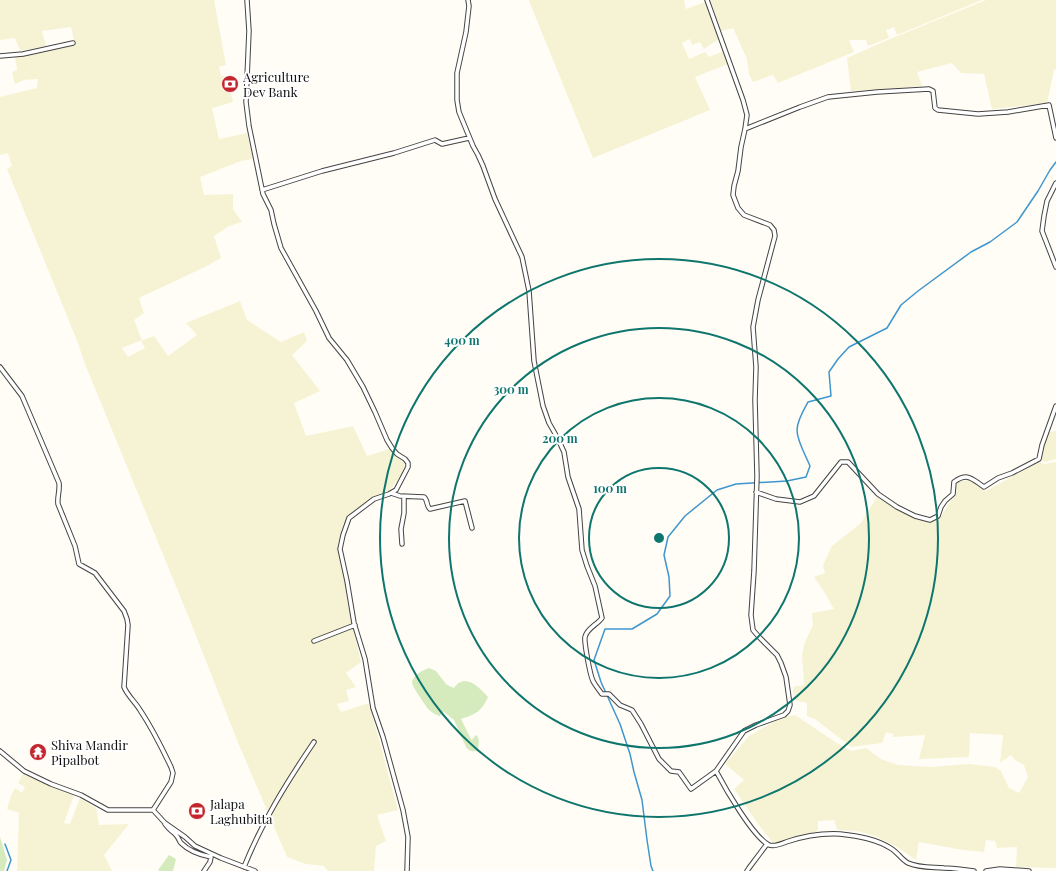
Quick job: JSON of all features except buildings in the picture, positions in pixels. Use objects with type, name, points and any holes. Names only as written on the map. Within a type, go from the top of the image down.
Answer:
[{"type":"street","points":[[247,0],[249,31],[246,102],[249,126],[263,194],[271,210],[281,248],[316,310],[329,338],[347,360],[363,387],[387,440],[397,454],[408,463],[408,468],[396,490],[374,499],[349,518],[340,549],[373,708],[402,810],[408,837],[407,871]]},
{"type":"street","points":[[468,0],[469,6],[466,32],[457,73],[459,112],[469,138],[483,166],[495,199],[522,257],[525,268],[529,290],[534,361],[543,406],[549,424],[557,436],[564,452],[568,476],[579,509],[582,550],[595,586],[602,618],[590,628],[585,637],[587,655],[593,680],[602,694],[609,694],[620,705],[632,710],[642,724],[659,759],[671,771],[679,772],[692,789],[716,771],[744,731],[756,724],[784,714],[788,711],[790,704],[786,677],[781,663],[754,630],[751,615],[757,476],[755,400],[756,367],[753,327],[758,300],[775,236],[774,230],[770,225],[744,215],[738,208],[733,195],[747,115],[744,100],[707,0]]},
{"type":"street","points":[[0,56],[23,54],[73,43]]},
{"type":"street","points":[[745,129],[800,106],[828,97],[929,89],[934,91],[935,108],[938,110],[978,114],[1008,112],[1049,105],[1056,138]]},
{"type":"street","points":[[262,190],[322,171],[394,153],[435,140],[442,144],[469,138]]},
{"type":"street","points":[[1056,183],[1047,201],[1042,231],[1056,267]]},
{"type":"street","points":[[0,368],[22,396],[59,483],[60,490],[58,504],[74,546],[79,564],[95,573],[124,611],[127,619],[128,625],[124,687],[134,700],[153,732],[172,767],[173,774],[171,782],[153,810]]},
{"type":"street","points":[[756,492],[776,499],[800,502],[814,496],[841,462],[848,462],[878,494],[897,507],[915,516],[930,520],[938,516],[940,507],[953,494],[954,482],[960,477],[970,477],[984,487],[998,478],[1012,473],[1038,459],[1056,406]]},
{"type":"street","points":[[391,493],[404,496],[424,497],[428,507],[431,509],[465,501],[472,528]]},
{"type":"street","points":[[402,544],[404,496]]},
{"type":"street","points":[[314,641],[355,625]]},
{"type":"street","points":[[244,867],[256,839],[274,805],[314,742]]},
{"type":"street","points":[[0,751],[24,770],[51,784],[81,795],[108,810],[153,810],[186,847],[199,854],[211,857],[210,862],[204,871]]},
{"type":"street","points":[[716,771],[726,790],[755,833],[767,844],[772,846],[796,838],[820,834],[847,835],[882,843],[894,850],[907,862],[917,866],[974,871]]},
{"type":"street","points":[[165,823],[195,846],[255,871]]},
{"type":"street","points":[[747,871],[767,844]]},
{"type":"street","points":[[986,871],[1000,869],[1029,871]]},
{"type":"shaded area","points":[[0,0],[214,0],[226,65],[219,67],[221,76],[227,76],[233,102],[212,108],[219,139],[247,133],[253,159],[241,161],[200,177],[204,195],[233,194],[233,209],[242,222],[229,226],[214,236],[221,258],[139,298],[144,313],[134,320],[142,340],[122,348],[128,357],[145,348],[141,341],[154,336],[168,356],[197,335],[186,323],[240,301],[247,320],[281,342],[304,332],[307,341],[292,355],[320,391],[294,403],[306,436],[353,426],[367,456],[389,449],[404,463],[406,469],[389,491],[373,498],[343,524],[338,544],[347,601],[361,662],[346,673],[356,687],[346,690],[349,701],[337,704],[341,712],[369,703],[398,810],[377,815],[386,841],[376,846],[374,871],[328,871],[324,866],[306,864],[287,857],[239,745],[7,169],[12,166],[8,153],[0,155],[0,97],[37,88],[38,79],[24,80],[15,84],[12,72],[17,70],[15,57],[75,45],[71,27],[42,31],[46,46],[20,51],[15,38],[0,40]]},
{"type":"shaded area","points":[[684,0],[686,9],[705,2],[719,39],[704,49],[700,42],[692,45],[690,39],[682,43],[689,59],[705,52],[709,57],[724,51],[728,64],[695,77],[710,110],[593,158],[529,1]]},
{"type":"shaded area","points":[[710,0],[982,0],[897,35],[894,27],[886,30],[889,38],[868,46],[866,40],[849,40],[854,52],[778,83],[773,75],[753,82],[749,74],[747,59],[733,28],[721,31]]},
{"type":"shaded area","points":[[986,0],[1056,0],[1056,69],[1054,70],[1047,103],[992,109],[984,74],[961,73],[952,63],[917,72],[922,86],[851,91],[847,58]]},
{"type":"shaded area","points":[[1056,431],[1056,459],[1045,462],[1041,460],[1045,442],[1049,432]]},
{"type":"shaded area","points":[[1038,462],[1044,464],[1056,462],[1056,868],[1016,867],[1017,847],[997,848],[995,841],[986,840],[984,852],[963,850],[919,842],[916,860],[897,847],[875,836],[857,831],[837,830],[834,820],[818,821],[818,831],[774,844],[734,789],[744,780],[725,764],[749,736],[783,717],[795,715],[851,751],[866,748],[881,759],[898,765],[930,767],[969,764],[995,767],[1001,771],[1009,788],[1019,793],[1028,777],[1024,765],[1015,760],[1011,755],[1000,763],[1003,735],[970,733],[969,757],[919,759],[925,735],[893,737],[893,734],[886,732],[882,743],[851,747],[815,719],[807,716],[807,703],[794,700],[793,687],[804,685],[802,654],[805,642],[813,625],[812,613],[834,609],[814,577],[825,573],[823,565],[832,546],[861,523],[878,495],[913,517],[929,522],[941,516],[954,496],[957,482],[969,480],[986,491]]},
{"type":"shaded area","points":[[24,772],[74,795],[64,823],[70,824],[80,798],[96,808],[99,825],[129,824],[104,855],[112,871],[17,871],[19,813],[7,809],[15,788],[22,793],[25,787],[18,783]]},
{"type":"green space","points":[[429,668],[436,671],[449,686],[454,688],[458,683],[467,681],[480,689],[488,697],[478,712],[461,719],[472,740],[477,735],[479,741],[478,750],[470,751],[467,749],[454,720],[444,712],[439,716],[430,711],[416,691],[412,682],[414,677]]},
{"type":"green space","points":[[0,837],[7,860],[4,871],[0,871]]},
{"type":"green space","points":[[169,855],[176,859],[173,871],[159,871],[158,870]]},
{"type":"waterway","points":[[653,871],[651,866],[642,800],[630,754],[620,724],[601,682],[594,660],[605,629],[632,629],[657,614],[670,596],[669,577],[664,555],[668,537],[685,516],[717,490],[736,484],[787,481],[806,477],[810,466],[798,439],[798,423],[808,402],[831,396],[829,372],[838,359],[849,347],[887,328],[901,305],[918,291],[971,252],[990,242],[1017,222],[1056,162]]},
{"type":"waterway","points":[[5,844],[11,860],[7,871]]},
{"type":"place","name":"Agriculture Dev Bank","points":[[230,84]]},
{"type":"place","name":"Shiva Mandir Pipalbot","points":[[38,752]]},
{"type":"place","name":"Jalapa Laghubitta","points":[[197,811]]}]
